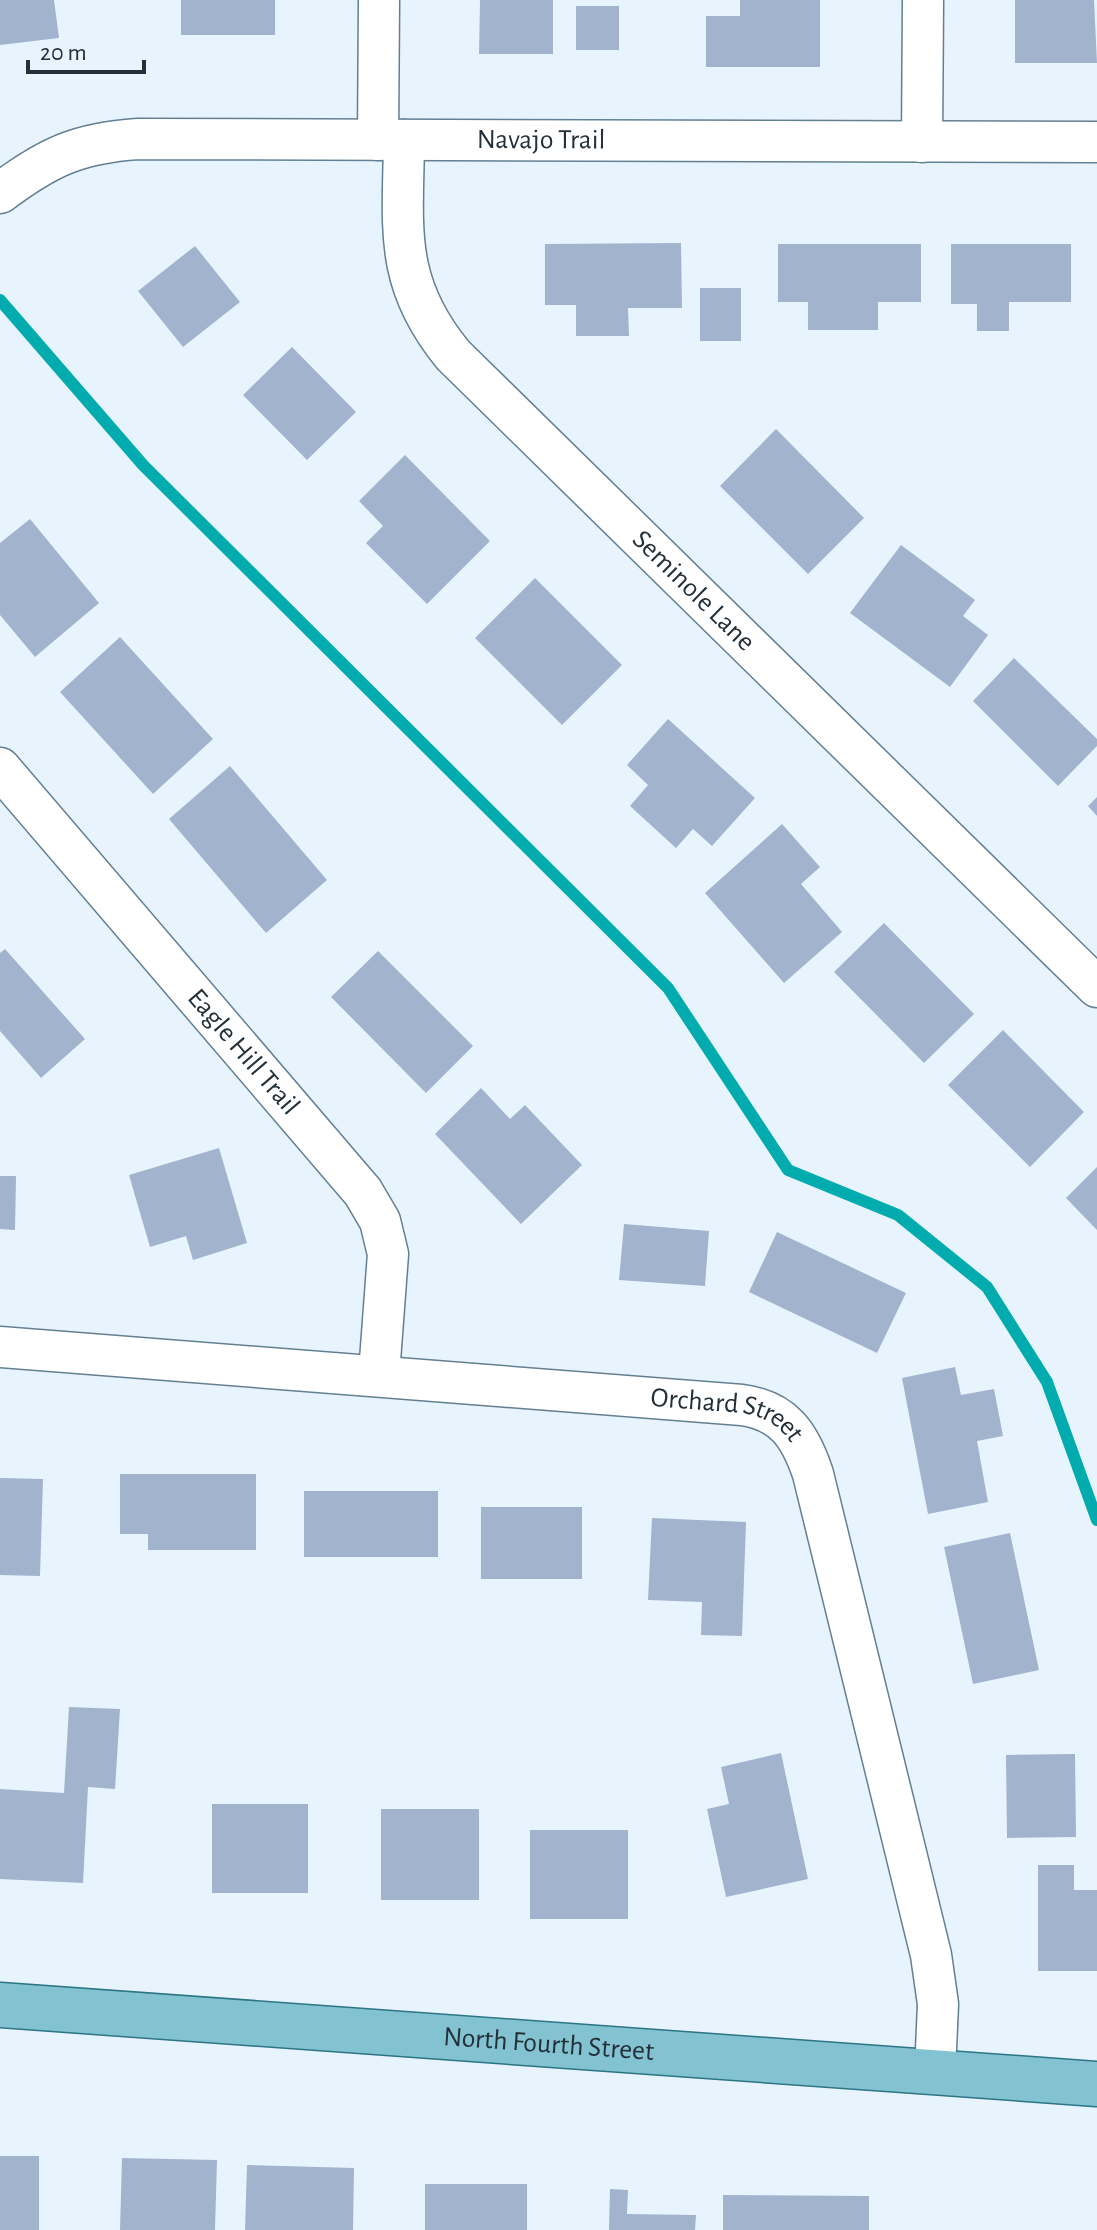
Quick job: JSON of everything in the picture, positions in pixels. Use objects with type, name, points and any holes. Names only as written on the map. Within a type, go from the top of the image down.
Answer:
[{"type":"main road","name":"North Fourth Street","points":[[0,2005],[1097,2084]]},
{"type":"street","name":"Seminole Lane","points":[[379,0],[406,268],[419,305],[453,355],[1097,987]]},
{"type":"street","points":[[922,142],[923,0]]},
{"type":"street","name":"Navajo Trail","points":[[0,193],[48,160],[91,143],[138,139],[1097,142]]},
{"type":"street","name":"Eagle Hill Trail","points":[[0,768],[363,1192],[384,1231],[388,1254],[379,1374]]},
{"type":"street","name":"Orchard Street","points":[[0,1347],[379,1374],[742,1405],[771,1412],[793,1430],[813,1474],[931,1955],[938,2004],[935,2072]]},
{"type":"building","points":[[0,0],[54,0],[59,38],[0,45]]},
{"type":"building","points":[[181,0],[275,0],[275,35],[181,35]]},
{"type":"building","points":[[480,0],[553,0],[553,54],[479,54]]},
{"type":"building","points":[[740,0],[820,0],[820,67],[706,67],[706,16],[740,16]]},
{"type":"building","points":[[1015,0],[1094,0],[1097,63],[1015,63]]},
{"type":"building","points":[[576,6],[619,6],[619,50],[576,50]]},
{"type":"building","points":[[681,243],[682,308],[628,308],[629,336],[576,336],[576,305],[545,305],[545,244]]},
{"type":"building","points":[[778,244],[921,244],[921,302],[878,302],[878,330],[808,330],[808,302],[778,302]]},
{"type":"building","points":[[951,244],[1071,244],[1071,302],[1009,302],[1009,331],[977,331],[977,304],[951,304]]},
{"type":"building","points":[[195,246],[240,302],[183,347],[138,291]]},
{"type":"building","points":[[700,288],[741,288],[741,341],[700,341]]},
{"type":"building","points":[[292,347],[356,412],[307,460],[243,395]]},
{"type":"building","points":[[776,429],[864,518],[808,574],[720,486]]},
{"type":"building","points":[[405,455],[490,541],[427,604],[366,543],[383,526],[359,501]]},
{"type":"building","points":[[30,519],[99,603],[35,657],[0,615],[0,543]]},
{"type":"building","points":[[901,545],[975,600],[963,616],[988,635],[950,687],[850,613]]},
{"type":"building","points":[[535,578],[622,665],[562,725],[475,638]]},
{"type":"building","points":[[120,637],[213,739],[153,794],[60,692]]},
{"type":"building","points":[[1014,658],[1097,739],[1097,746],[1058,786],[973,701]]},
{"type":"building","points":[[668,719],[755,798],[712,846],[693,829],[676,848],[630,806],[648,785],[627,765]]},
{"type":"building","points":[[230,766],[327,880],[266,933],[169,819]]},
{"type":"building","points":[[1097,797],[1097,816],[1088,806]]},
{"type":"building","points":[[782,824],[820,867],[801,884],[842,932],[784,983],[705,893]]},
{"type":"building","points":[[884,923],[974,1014],[924,1063],[834,972]]},
{"type":"building","points":[[5,949],[85,1039],[41,1078],[0,1031],[0,953]]},
{"type":"building","points":[[378,951],[473,1046],[426,1093],[331,997]]},
{"type":"building","points":[[1003,1030],[1084,1112],[1030,1167],[948,1085]]},
{"type":"building","points":[[481,1088],[510,1119],[525,1105],[582,1165],[521,1224],[435,1134]]},
{"type":"building","points":[[219,1148],[247,1243],[193,1260],[186,1236],[150,1247],[129,1175]]},
{"type":"building","points":[[1097,1167],[1097,1230],[1066,1198]]},
{"type":"building","points":[[0,1176],[16,1176],[15,1230],[0,1229]]},
{"type":"building","points":[[624,1224],[709,1231],[705,1286],[619,1280]]},
{"type":"building","points":[[777,1232],[906,1293],[877,1353],[749,1292]]},
{"type":"building","points":[[955,1367],[961,1395],[994,1389],[1003,1436],[977,1441],[988,1502],[928,1514],[902,1378]]},
{"type":"building","points":[[120,1474],[256,1474],[256,1550],[148,1550],[148,1534],[120,1534]]},
{"type":"building","points":[[0,1478],[43,1479],[40,1576],[0,1575]]},
{"type":"building","points":[[304,1491],[438,1491],[438,1557],[304,1557]]},
{"type":"building","points":[[481,1507],[582,1507],[582,1579],[481,1579]]},
{"type":"building","points":[[652,1518],[746,1522],[742,1636],[701,1635],[702,1602],[648,1600]]},
{"type":"building","points":[[1010,1533],[1039,1670],[973,1684],[944,1547]]},
{"type":"building","points":[[69,1707],[120,1709],[115,1789],[88,1787],[83,1883],[0,1879],[0,1789],[64,1793]]},
{"type":"building","points":[[781,1753],[808,1879],[726,1897],[707,1809],[729,1804],[721,1767]]},
{"type":"building","points":[[1075,1754],[1076,1837],[1007,1838],[1006,1755]]},
{"type":"building","points":[[212,1804],[308,1804],[308,1893],[212,1893]]},
{"type":"building","points":[[381,1809],[479,1809],[479,1900],[381,1900]]},
{"type":"building","points":[[530,1830],[628,1830],[628,1919],[530,1919]]},
{"type":"building","points":[[1038,1865],[1074,1865],[1074,1890],[1097,1890],[1097,1971],[1038,1971]]},
{"type":"building","points":[[0,2156],[39,2156],[39,2230],[0,2230]]},
{"type":"building","points":[[122,2158],[217,2160],[215,2230],[120,2230]]},
{"type":"building","points":[[247,2165],[354,2168],[353,2230],[245,2230]]},
{"type":"building","points":[[425,2184],[527,2184],[527,2230],[425,2230]]},
{"type":"building","points":[[610,2189],[628,2190],[627,2214],[696,2215],[695,2230],[609,2230]]},
{"type":"building","points":[[723,2195],[869,2196],[869,2230],[723,2230]]},
{"type":"waterway","points":[[0,300],[143,465],[668,988],[788,1170],[898,1215],[987,1287],[1047,1382],[1097,1520]]}]
